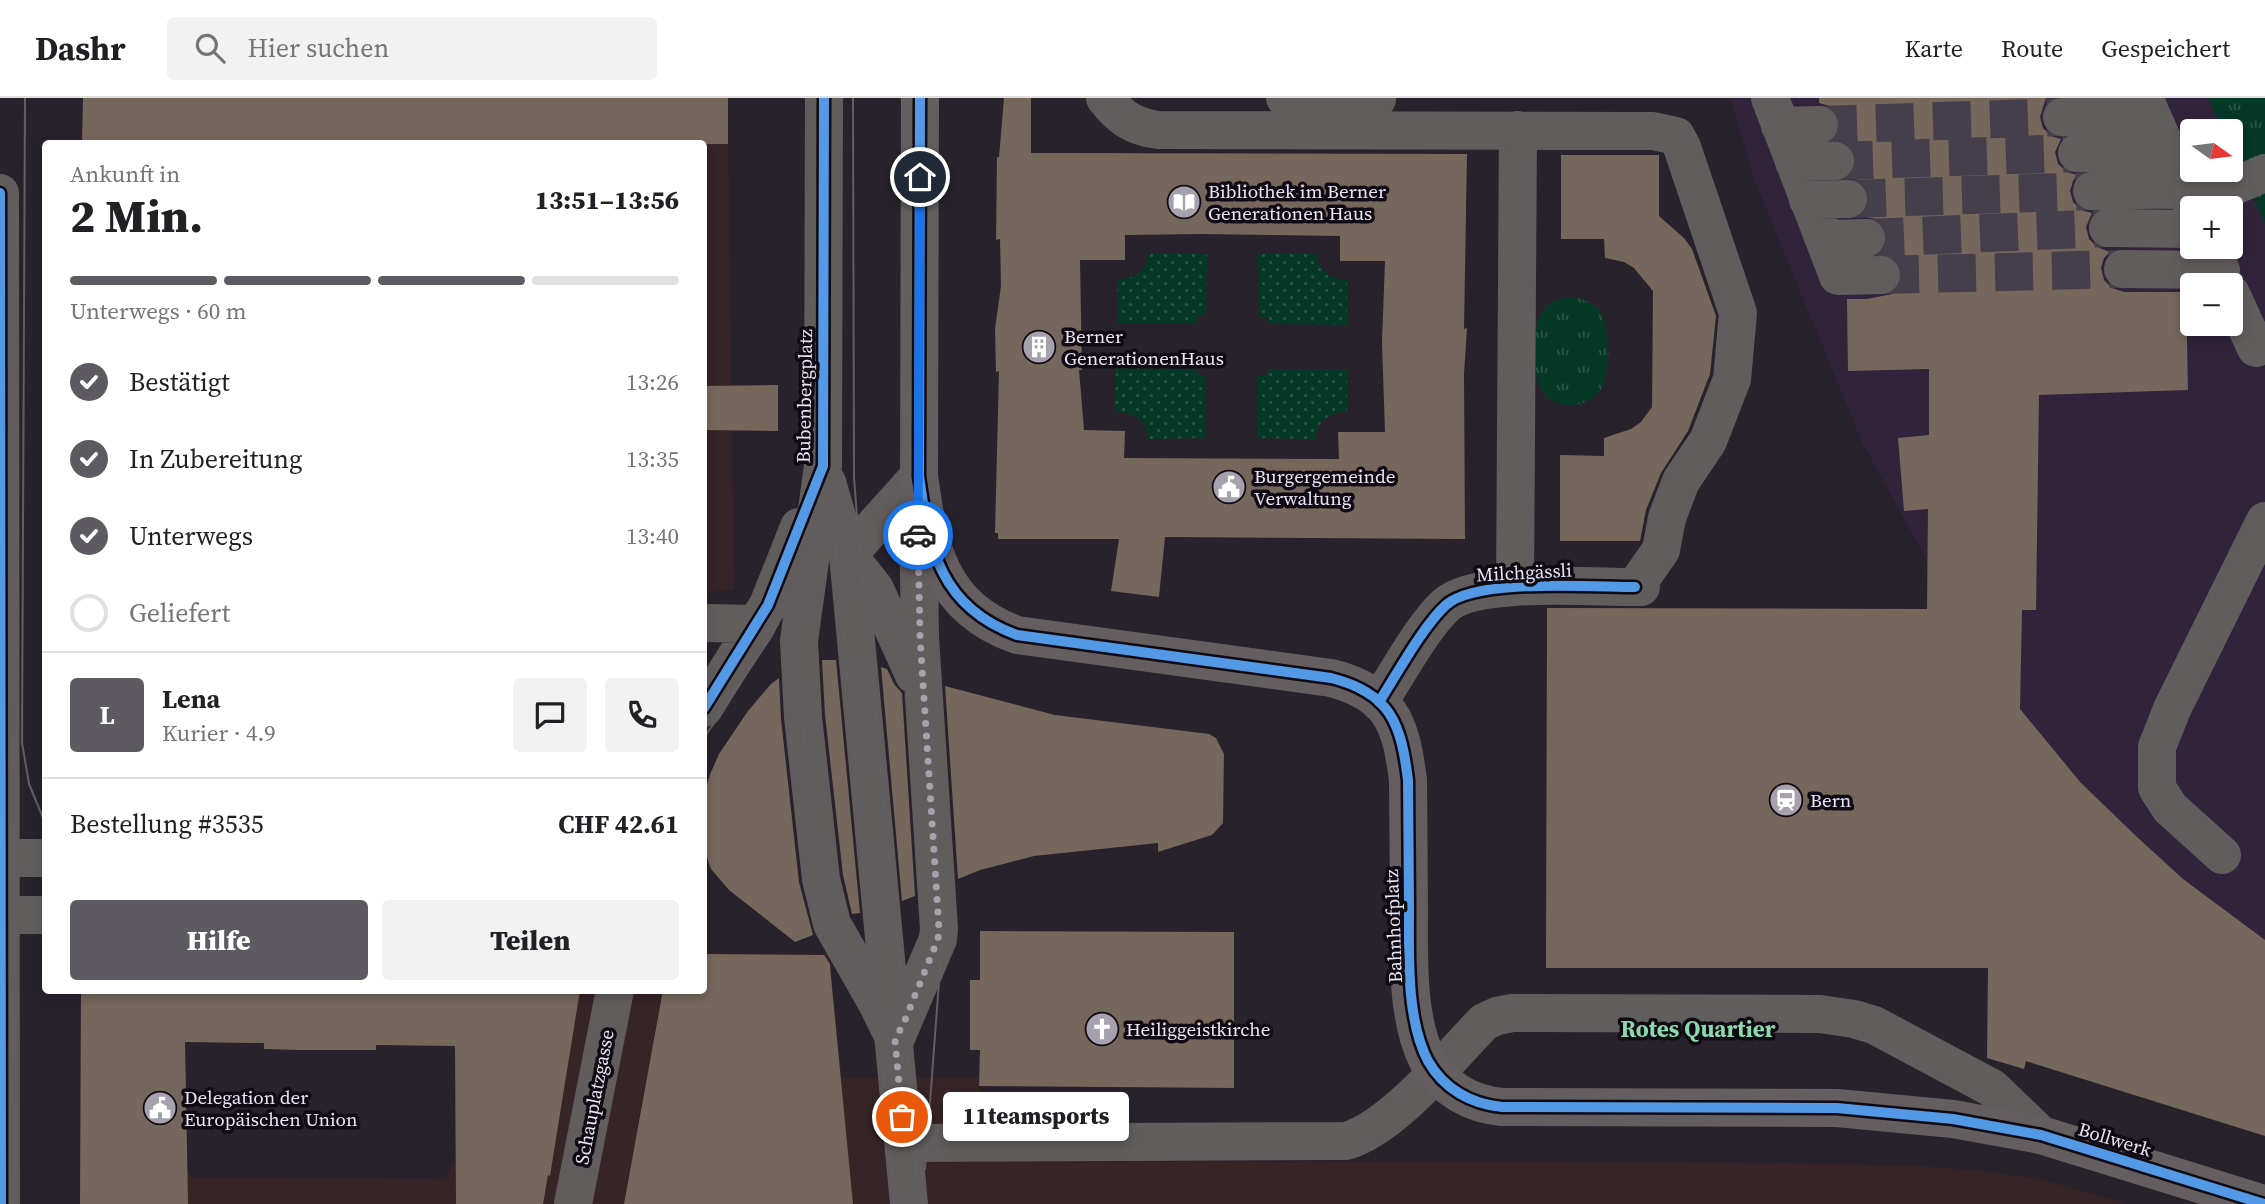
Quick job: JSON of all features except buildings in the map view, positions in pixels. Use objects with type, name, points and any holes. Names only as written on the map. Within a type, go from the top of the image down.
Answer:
[{"type":"main road","name":"Bubenbergplatz","points":[[920,98],[919,476],[931,543],[941,570],[954,592]]},
{"type":"main road","name":"Bahnhofplatz","points":[[954,592],[973,612],[989,623],[1017,635],[1331,678],[1351,684],[1379,702],[1400,732],[1408,780],[1412,989],[1418,1031],[1427,1059],[1435,1072],[1449,1087],[1468,1099],[1502,1107],[1824,1108],[1953,1119]]},
{"type":"main road","name":"Bollwerk","points":[[1953,1119],[2041,1135],[2264,1204]]},
{"type":"street","name":"Bubenbergplatz","points":[[824,98],[823,466],[799,641],[803,717],[821,879],[832,925],[895,1040]]},
{"type":"street","points":[[1105,98],[1124,119],[1143,128],[1158,130],[1518,130],[1515,587]]},
{"type":"street","points":[[1285,98],[1377,99]]},
{"type":"street","points":[[2062,117],[2147,106],[2185,196]]},
{"type":"street","points":[[1775,112],[1819,125]]},
{"type":"street","points":[[1775,112],[1838,276],[1881,275]]},
{"type":"street","name":"Milchgässli","points":[[1379,702],[1434,618],[1447,604],[1471,591],[1515,587],[1638,587],[1661,550],[1667,517],[1681,481],[1708,441],[1732,379],[1738,313],[1676,136],[1653,131],[1518,130]]},
{"type":"street","points":[[2077,153],[2168,153]]},
{"type":"street","points":[[1794,162],[1835,161]]},
{"type":"street","points":[[2216,196],[2265,173]]},
{"type":"street","points":[[2092,191],[2180,206]]},
{"type":"street","points":[[0,193],[1,1204]]},
{"type":"street","points":[[1808,200],[1848,199]]},
{"type":"street","points":[[2108,228],[2180,210]]},
{"type":"street","points":[[1824,239],[1866,238]]},
{"type":"street","points":[[2123,269],[2202,273]]},
{"type":"street","points":[[2243,320],[2256,348]]},
{"type":"street","name":"Bubenbergplatz","points":[[823,466],[848,555],[895,1040]]},
{"type":"street","name":"Bubenbergplatz","points":[[707,703],[757,624],[779,580],[823,466]]},
{"type":"street","name":"Bubenbergplatz","points":[[895,1040],[938,939],[928,732],[920,637],[919,476]]},
{"type":"street","points":[[848,555],[919,476]]},
{"type":"street","points":[[2222,855],[2170,808],[2157,788],[2157,747],[2172,709],[2265,521]]},
{"type":"street","name":"Bubenbergplatz","points":[[848,555],[875,589],[910,663],[921,696],[928,732]]},
{"type":"street","points":[[707,623],[757,624]]},
{"type":"street","points":[[1,858],[42,858]]},
{"type":"street","points":[[1,915],[42,915]]},
{"type":"street","name":"Schauplatzgasse","points":[[573,1204],[614,994]]},
{"type":"street","points":[[905,1143],[1346,1141],[1378,1126],[1485,1023],[1504,1014],[1837,1015],[1874,1025],[1992,1088],[2041,1135]]},
{"type":"street","points":[[895,1040],[909,1204]]},
{"type":"shaded area","points":[[83,98],[728,98],[734,590],[707,592],[707,140],[82,140]]},
{"type":"shaded area","points":[[1730,98],[2265,98],[2265,952],[2101,833],[1944,592],[1862,442],[1754,179]]},
{"type":"shaded area","points":[[707,954],[829,954],[842,1078],[979,1078],[979,1161],[1790,1163],[1921,1166],[1985,1171],[2044,1180],[2128,1204],[80,1204],[81,994],[707,994]],"holes":[[[185,1042],[263,1043],[264,1049],[376,1050],[377,1045],[455,1046],[456,1162],[453,1162],[446,1179],[192,1178],[184,1165]]]},
{"type":"green space","points":[[2208,98],[2265,98],[2265,223],[2244,177],[2244,119],[2218,119]]},
{"type":"green space","points":[[1149,253],[1207,254],[1206,316],[1198,316],[1197,323],[1118,323],[1117,279],[1139,273],[1146,265]]},
{"type":"green space","points":[[1258,253],[1316,253],[1319,265],[1326,273],[1347,280],[1347,325],[1267,324],[1267,317],[1259,317]]},
{"type":"green space","points":[[1576,297],[1594,305],[1603,317],[1608,339],[1608,363],[1603,385],[1596,395],[1579,404],[1560,404],[1545,395],[1538,379],[1535,361],[1536,330],[1547,306],[1554,301]]},
{"type":"green space","points":[[1116,368],[1197,369],[1197,376],[1206,376],[1205,438],[1148,439],[1145,426],[1138,418],[1115,412]]},
{"type":"green space","points":[[1267,369],[1347,369],[1347,412],[1325,419],[1318,427],[1315,439],[1258,438],[1258,376],[1267,376]]},
{"type":"tunnel","points":[[1819,125],[2062,117]]},
{"type":"tunnel","points":[[1835,161],[2077,153]]},
{"type":"tunnel","points":[[1848,199],[2092,191]]},
{"type":"tunnel","points":[[1866,238],[2108,228]]},
{"type":"tunnel","points":[[1881,275],[2123,269]]},
{"type":"tram line","points":[[25,98],[22,743],[29,784],[42,815]]},
{"type":"tram line","points":[[813,98],[830,136]]},
{"type":"tram line","points":[[834,98],[835,539],[895,1204]]},
{"type":"tram line","points":[[853,98],[854,477],[904,1009],[919,1204]]},
{"type":"tram line","points":[[816,540],[828,492]]},
{"type":"tram line","points":[[819,530],[799,613],[795,652],[819,880],[832,925],[872,1009]]},
{"type":"tram line","points":[[866,549],[916,672],[930,726],[943,928],[925,1169]]},
{"type":"tram line","points":[[707,733],[771,637],[800,582]]},
{"type":"cycle path","points":[[707,703],[768,605],[823,466],[824,98]]},
{"type":"cycle path","points":[[920,98],[919,476],[928,528],[943,572],[955,592],[971,609],[991,623],[1017,635],[1331,678],[1351,684],[1380,702],[1396,727],[1408,780],[1409,966],[1412,1007],[1428,1061],[1450,1087],[1469,1099],[1502,1107],[1837,1108],[1953,1119],[2041,1135],[2264,1204]]},
{"type":"cycle path","points":[[0,193],[1,1204]]},
{"type":"cycle path","points":[[1379,702],[1428,625],[1446,605],[1461,596],[1508,587],[1635,587]]},
{"type":"way so far","points":[[902,1117],[895,1040],[938,939],[939,929],[920,637],[918,535]]},
{"type":"place","name":"Bibliothek im Berner Generationen Haus","points":[[1184,202]]},
{"type":"place","name":"Berner GenerationenHaus","points":[[1039,347]]},
{"type":"place","name":"Burgergemeinde Verwaltung","points":[[1229,487]]},
{"type":"place","name":"Bern","points":[[1786,800]]},
{"type":"place","name":"Heiliggeistkirche","points":[[1102,1029]]},
{"type":"place","name":"Delegation der Europäischen Union","points":[[160,1108]]},
{"type":"place","name":"11teamsports","points":[[902,1117]]},
{"type":"district","name":"Rotes Quartier","points":[[1698,1029]]},
{"type":"route","points":[[918,535],[920,177]]}]
